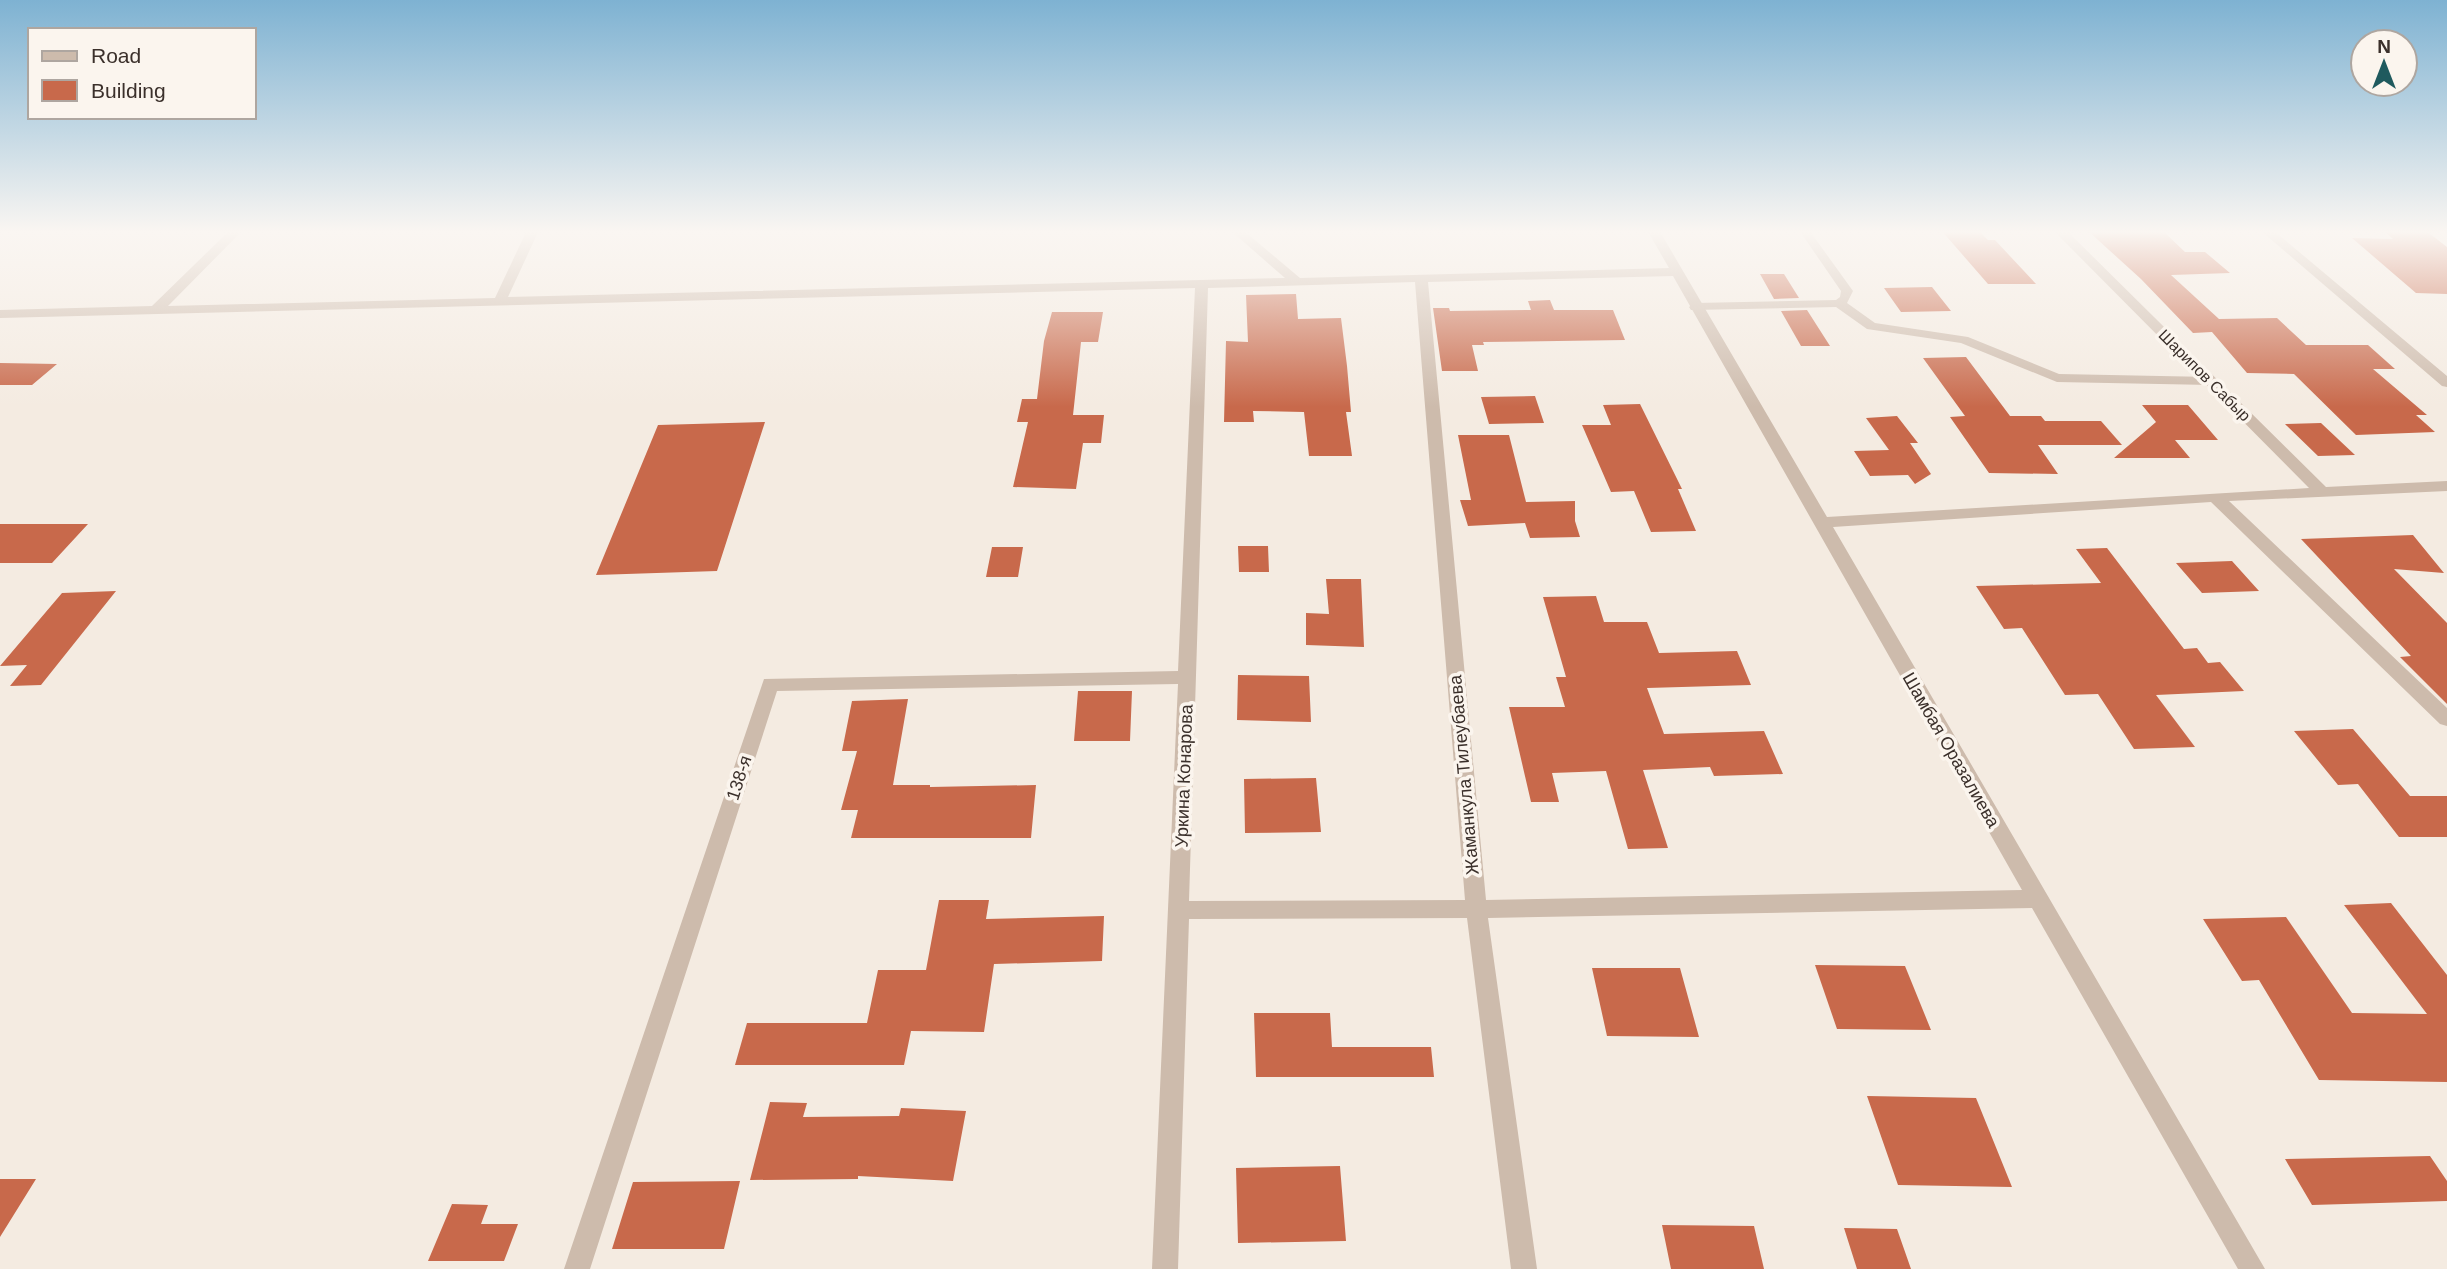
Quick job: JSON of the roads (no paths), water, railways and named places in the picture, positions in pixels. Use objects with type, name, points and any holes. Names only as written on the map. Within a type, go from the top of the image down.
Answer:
[{"type":"street","points":[[156,310],[177,289]]},
{"type":"street","points":[[499,303],[505,289]]},
{"type":"street","points":[[0,314],[983,289]]},
{"type":"street","name":"Уркина Конарова","points":[[1166,1269],[1202,289]]},
{"type":"street","name":"Жаманкула Тилеубаева","points":[[1422,289],[1476,909],[1524,1269]]},
{"type":"street","name":"Шамбая Оразалиева","points":[[1686,289],[2252,1269]]},
{"type":"street","name":"Шарипов Сабыр","points":[[2119,289],[2322,492]]},
{"type":"street","points":[[2336,289],[2447,383]]},
{"type":"street","points":[[1820,523],[2215,497],[2447,486]]},
{"type":"street","points":[[2215,497],[2447,719]]},
{"type":"street","name":"138-я","points":[[577,1269],[770,684],[1187,677]]},
{"type":"street","points":[[1181,910],[1476,909],[2038,899]]},
{"type":"lane","points":[[1695,307],[1839,303],[1845,299],[1846,289]]},
{"type":"lane","points":[[1839,303],[1871,326],[1964,340],[2057,378],[2211,381]]}]
